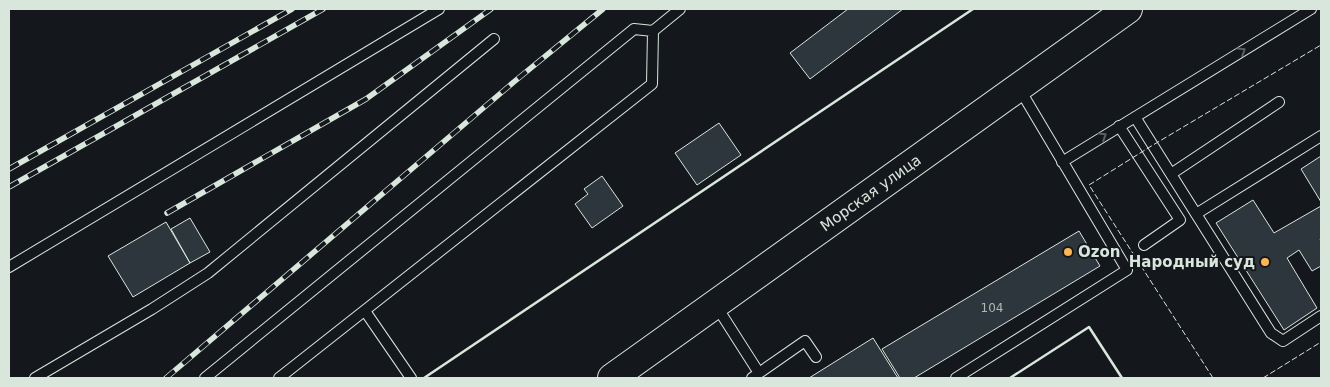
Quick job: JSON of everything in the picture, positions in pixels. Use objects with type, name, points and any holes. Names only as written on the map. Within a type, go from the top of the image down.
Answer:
[{"type":"main road","name":"Морская улица","points":[[612,378],[714,303],[1128,9]]},
{"type":"lane","points":[[9,267],[439,9]]},
{"type":"lane","points":[[279,378],[652,84],[653,32],[680,9]]},
{"type":"lane","points":[[1062,162],[1311,9]]},
{"type":"lane","points":[[205,378],[634,29],[653,32]]},
{"type":"lane","points":[[35,378],[152,309],[208,273],[494,40]]},
{"type":"lane","points":[[956,378],[1127,270],[1018,87]]},
{"type":"lane","points":[[1171,174],[1280,102]]},
{"type":"lane","points":[[1135,117],[1271,333],[1282,341],[1321,316]]},
{"type":"lane","points":[[1119,126],[1180,220],[1144,245]]},
{"type":"lane","points":[[1196,214],[1321,136]]},
{"type":"lane","points":[[714,303],[756,376],[805,341],[816,357]]},
{"type":"lane","points":[[364,311],[411,378]]},
{"type":"building","points":[[848,9],[903,9],[810,79],[790,53]]},
{"type":"building","points":[[719,123],[741,155],[697,185],[675,153]]},
{"type":"building","points":[[1321,156],[1321,202],[1301,169]]},
{"type":"building","points":[[602,176],[623,206],[592,228],[575,204],[588,194],[584,189]]},
{"type":"building","name":"Народный суд","points":[[1253,200],[1274,233],[1321,206],[1321,266],[1312,271],[1299,250],[1287,258],[1317,308],[1284,330],[1216,223]]},
{"type":"building","points":[[190,218],[210,252],[190,263],[171,229]]},
{"type":"building","points":[[166,222],[190,263],[133,297],[108,256]]},
{"type":"building","points":[[1079,231],[1100,266],[914,378],[900,378],[882,349]]},
{"type":"building","points":[[873,338],[898,378],[809,378]]},
{"type":"railway","points":[[9,169],[292,9]]},
{"type":"railway","points":[[9,187],[323,9]]},
{"type":"railway","points":[[167,213],[366,99],[491,9]]},
{"type":"railway","points":[[166,378],[515,81],[603,9]]},
{"type":"fence","points":[[1213,378],[1089,185],[1321,45]]},
{"type":"fence","points":[[1263,378],[1321,342]]},
{"type":"wall","points":[[424,378],[973,9]]},
{"type":"wall","points":[[1010,378],[1089,327],[1122,378]]},
{"type":"place","name":"Ozon","points":[[1068,252]]},
{"type":"place","name":"Народный суд","points":[[1265,262]]}]
